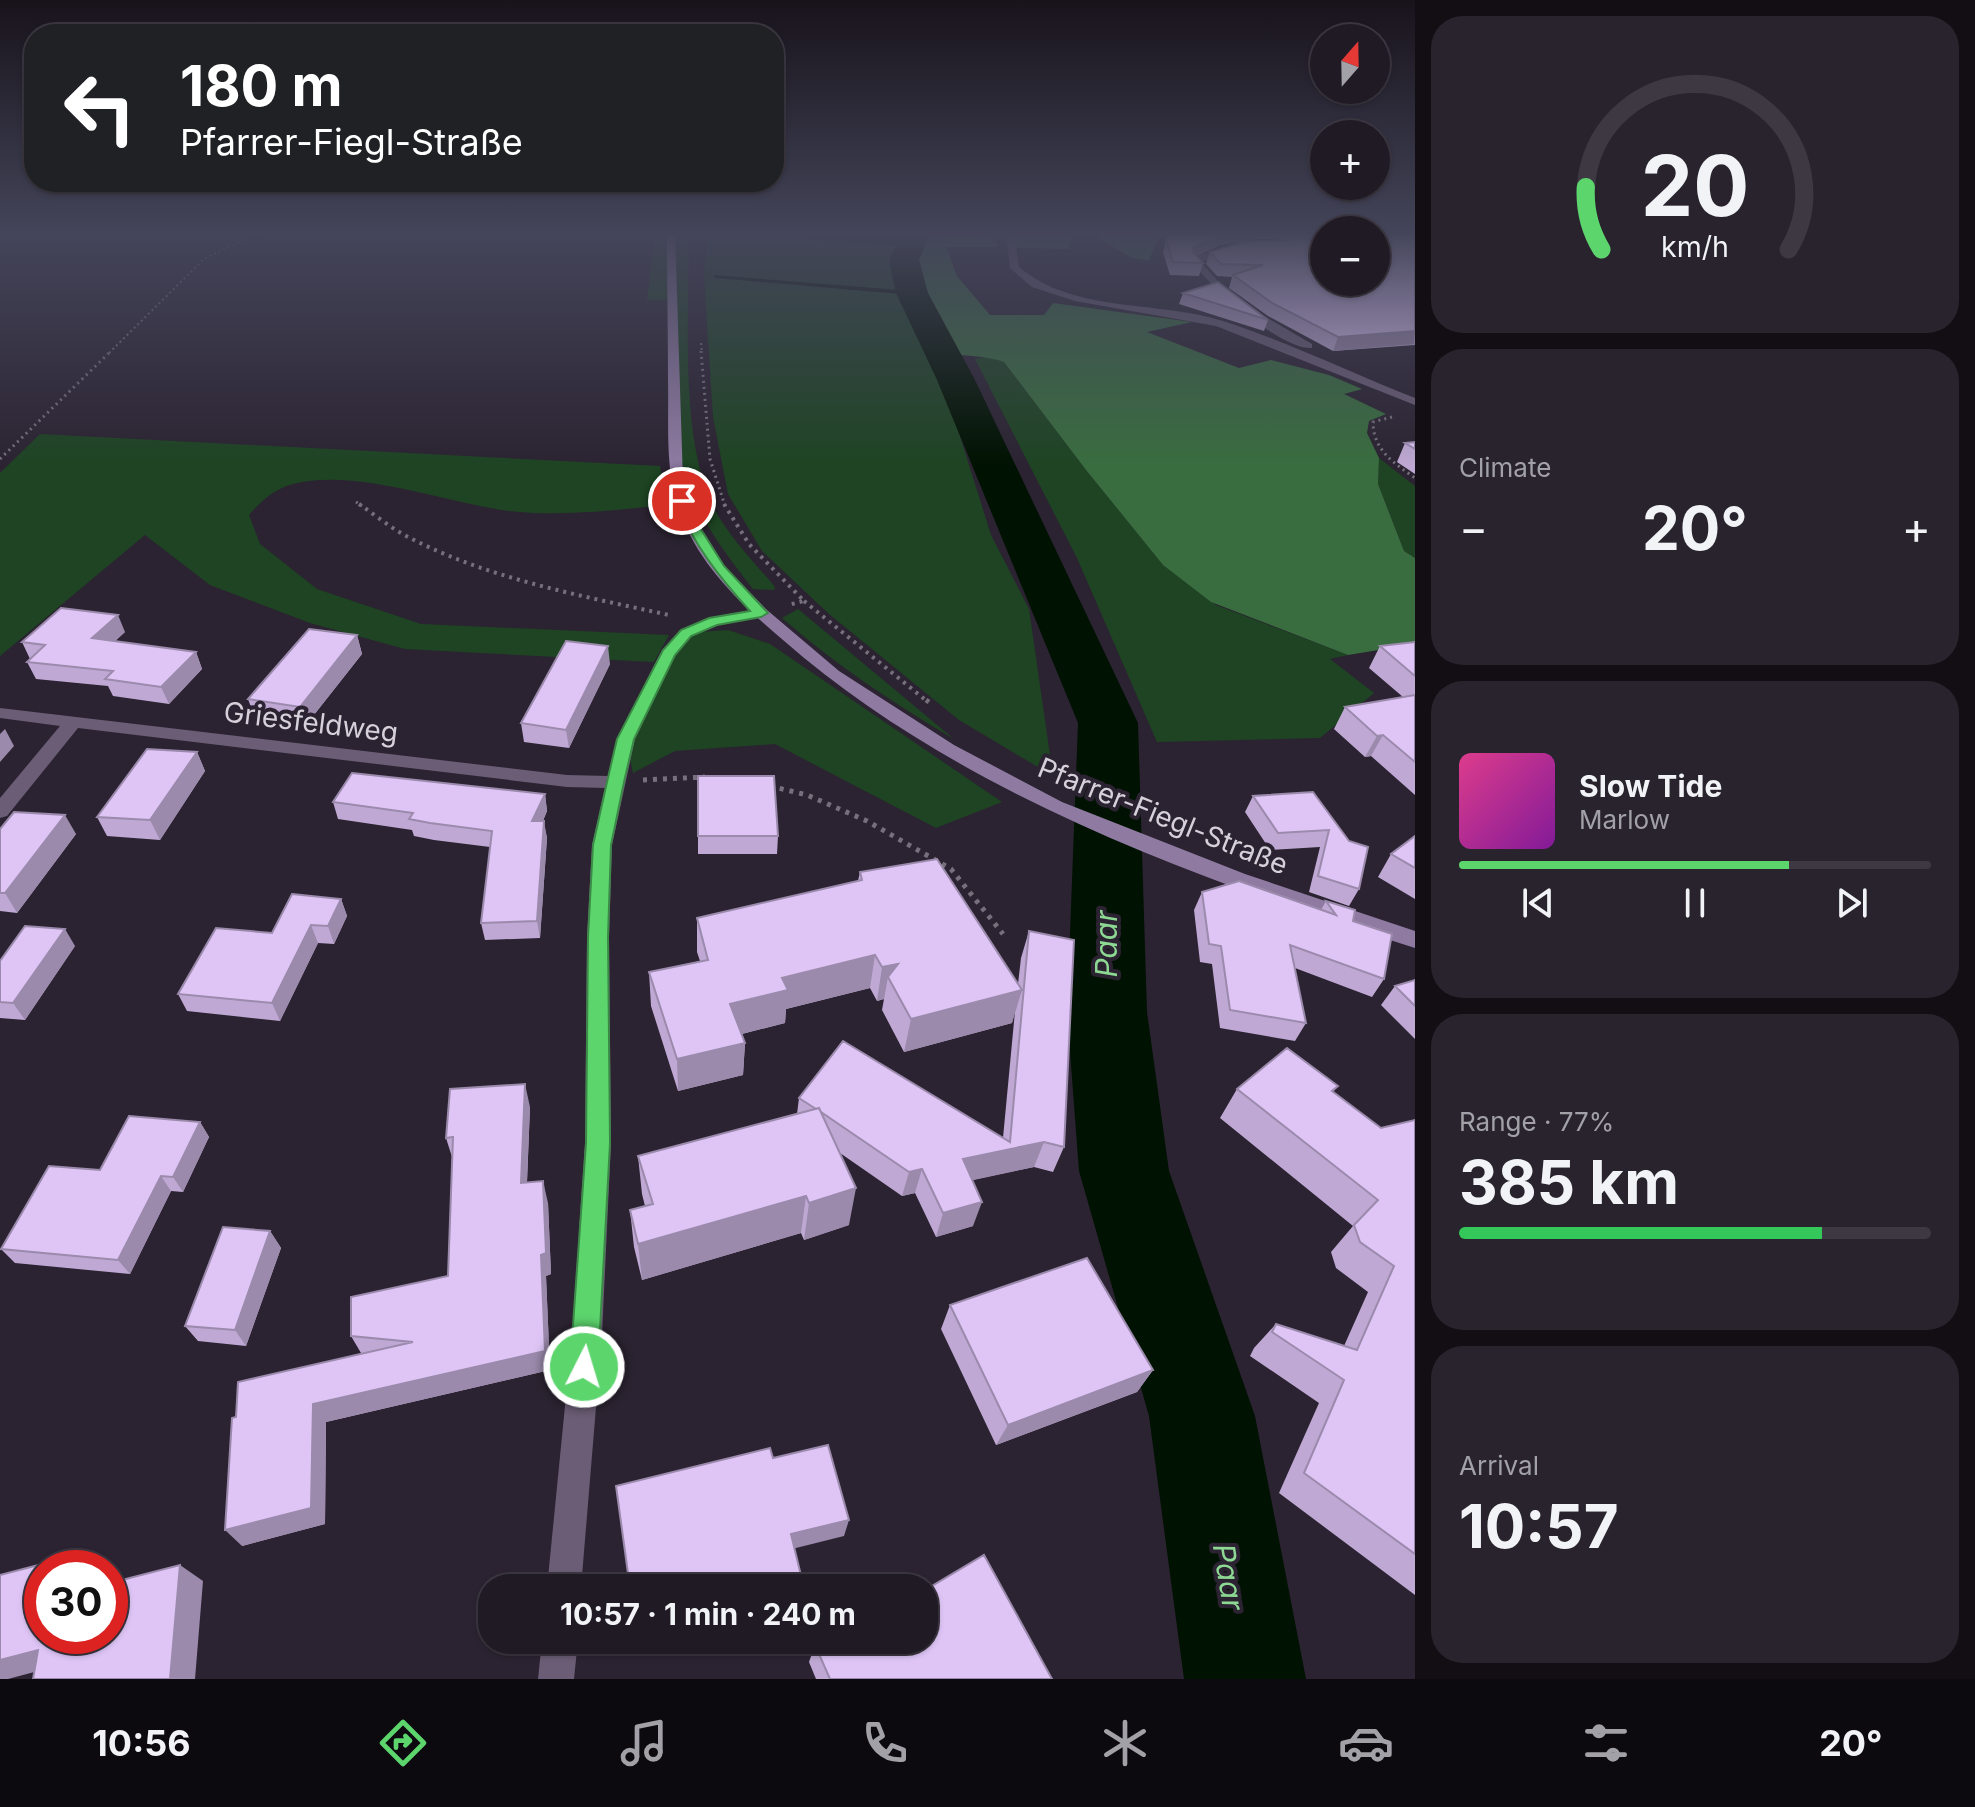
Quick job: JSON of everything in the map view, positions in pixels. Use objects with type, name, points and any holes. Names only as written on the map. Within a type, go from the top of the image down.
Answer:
[{"type":"main road","name":"Pfarrer-Fiegl-Straße","points":[[673,310],[676,481],[691,523],[719,569],[761,613],[833,675],[948,749],[1055,807],[1238,879],[1415,940]]},
{"type":"street","points":[[1144,310],[1218,323],[1415,401]]},
{"type":"street","points":[[1249,310],[1292,338],[1415,401]]},
{"type":"street","points":[[565,1574],[587,1335],[598,1143],[598,937],[602,845],[626,739],[668,654],[686,633],[714,621],[761,613]]},
{"type":"street","name":"Griesfeldweg","points":[[0,713],[567,781],[616,782]]},
{"type":"street","points":[[0,811],[73,722]]},
{"type":"street","points":[[556,1679],[559,1654]]},
{"type":"path","points":[[0,459],[152,310]]},
{"type":"path","points":[[700,330],[710,461],[716,485],[741,533],[765,563],[804,601],[937,709]]},
{"type":"path","points":[[1394,416],[1373,422],[1371,433],[1383,455],[1415,478]]},
{"type":"path","points":[[356,502],[408,537],[452,557],[605,602],[714,621]]},
{"type":"path","points":[[761,613],[804,601]]},
{"type":"path","points":[[616,782],[709,778]]},
{"type":"path","points":[[764,784],[807,795],[867,821],[951,869],[1003,934]]},
{"type":"green space","points":[[674,310],[688,310],[692,427],[705,487],[717,514],[775,587],[774,590],[753,589],[697,506],[683,465],[677,434],[673,365]]},
{"type":"green space","points":[[706,310],[910,310],[942,379],[991,535],[1029,609],[1053,776],[959,720],[829,614],[762,551],[728,494],[713,417]]},
{"type":"green space","points":[[921,310],[986,310],[990,315],[1044,315],[1047,310],[1107,310],[1192,322],[1147,332],[1239,368],[1271,360],[1329,375],[1362,389],[1344,394],[1386,414],[1369,421],[1367,433],[1379,458],[1378,484],[1404,551],[1415,558],[1415,644],[1348,655],[1211,602],[1163,565],[1004,362],[942,352]]},
{"type":"green space","points":[[988,356],[1004,362],[1163,565],[1216,605],[1348,655],[1330,659],[1374,693],[1320,738],[1157,742],[1077,558],[975,359]]},
{"type":"green space","points":[[40,434],[660,466],[667,505],[588,512],[529,513],[484,507],[372,483],[318,480],[280,489],[263,500],[249,515],[260,544],[317,589],[421,624],[669,635],[654,662],[405,649],[310,623],[210,585],[145,535],[0,656],[0,473]]},
{"type":"green space","points":[[1379,458],[1415,486],[1415,558],[1404,551],[1378,484]]},
{"type":"green space","points":[[798,609],[954,739],[865,683],[782,618]]},
{"type":"green space","points":[[728,630],[770,644],[1002,802],[936,828],[775,744],[675,751],[633,773],[626,739],[686,633]]},
{"type":"building","points":[[1238,310],[1255,310],[1268,320]]},
{"type":"building","points":[[1286,310],[1415,310],[1415,331],[1338,337]]},
{"type":"building","points":[[61,608],[118,615],[92,638],[196,652],[161,687],[105,679],[113,671],[27,662],[45,645],[22,642]]},
{"type":"building","points":[[309,629],[357,635],[300,707],[248,699]]},
{"type":"building","points":[[566,641],[608,646],[566,730],[521,723]]},
{"type":"building","points":[[1415,642],[1415,676],[1380,646]]},
{"type":"building","points":[[1415,695],[1415,762],[1383,735],[1377,736],[1345,707]]},
{"type":"building","points":[[147,749],[197,752],[150,820],[97,817]]},
{"type":"building","points":[[352,773],[545,794],[532,821],[544,821],[537,921],[481,923],[492,831],[409,819],[413,813],[333,802]]},
{"type":"building","points":[[698,776],[774,776],[778,836],[698,836]]},
{"type":"building","points":[[1313,792],[1349,841],[1368,847],[1359,889],[1318,876],[1329,830],[1278,833],[1253,796]]},
{"type":"building","points":[[14,812],[65,815],[5,893],[0,893],[0,829]]},
{"type":"building","points":[[1415,836],[1415,868],[1391,854]]},
{"type":"building","points":[[937,859],[1022,990],[911,1019],[888,977],[898,964],[882,967],[875,955],[782,978],[788,990],[730,1004],[745,1043],[677,1059],[649,972],[708,960],[697,918],[862,880],[860,872]]},
{"type":"building","points":[[1239,881],[1336,915],[1326,901],[1355,910],[1353,921],[1392,934],[1384,979],[1290,945],[1306,1023],[1230,1010],[1221,946],[1209,944],[1202,892]]},
{"type":"building","points":[[292,894],[341,899],[328,926],[311,925],[272,1003],[178,994],[216,928],[272,933]]},
{"type":"building","points":[[25,926],[65,929],[13,1003],[0,1002],[0,961]]},
{"type":"building","points":[[1029,931],[1074,940],[1064,1147],[1044,1142],[963,1159],[982,1202],[943,1213],[922,1169],[909,1172],[819,1108],[799,1098],[843,1041],[1010,1142]]},
{"type":"building","points":[[1415,980],[1415,1006],[1395,986]]},
{"type":"building","points":[[1287,1048],[1338,1086],[1332,1091],[1381,1128],[1415,1120],[1415,1554],[1304,1473],[1344,1380],[1272,1332],[1276,1324],[1357,1350],[1394,1266],[1360,1242],[1354,1225],[1378,1200],[1237,1089]]},
{"type":"building","points":[[525,1084],[521,1183],[543,1181],[546,1253],[541,1255],[545,1351],[313,1404],[311,1508],[225,1530],[232,1418],[236,1417],[238,1382],[413,1342],[351,1336],[351,1297],[448,1276],[453,1137],[446,1138],[450,1089]]},
{"type":"building","points":[[819,1108],[856,1188],[809,1203],[806,1196],[638,1244],[630,1210],[653,1204],[638,1156]]},
{"type":"building","points":[[129,1116],[200,1122],[173,1177],[161,1176],[118,1260],[1,1249],[49,1166],[100,1170]]},
{"type":"building","points":[[223,1227],[270,1231],[235,1330],[185,1326]]},
{"type":"building","points":[[1087,1258],[1153,1370],[1008,1425],[950,1305]]},
{"type":"building","points":[[828,1445],[849,1520],[791,1534],[801,1574],[628,1574],[616,1486],[770,1448],[773,1458]]},
{"type":"building","points":[[984,1555],[1052,1679],[830,1679],[819,1654],[938,1654],[938,1582]]},
{"type":"building","points":[[180,1565],[170,1679],[33,1679],[37,1654],[128,1654],[128,1578]]},
{"type":"building","points":[[24,1569],[24,1654],[0,1660],[0,1575]]},
{"type":"waterway","name":"Paar","points":[[921,310],[956,380],[1108,723],[1107,1012],[1124,1171],[1202,1416],[1245,1679]]},
{"type":"route","points":[[584,1367],[598,1143],[598,937],[602,845],[626,739],[668,654],[686,633],[714,621],[761,613],[719,569],[691,523],[682,501]]}]
